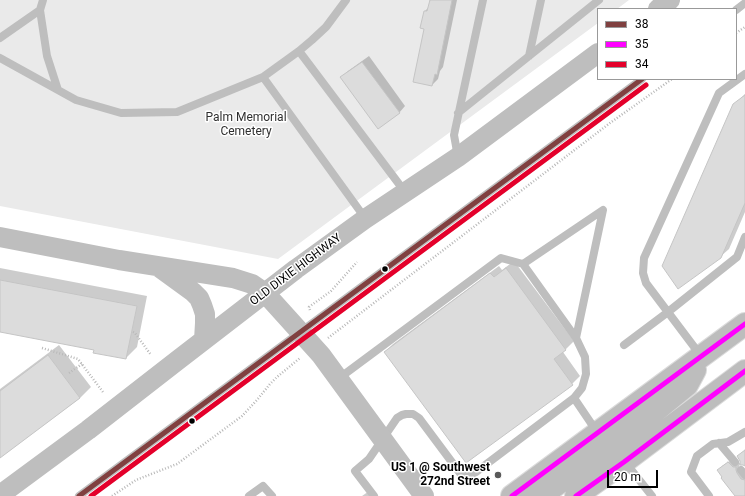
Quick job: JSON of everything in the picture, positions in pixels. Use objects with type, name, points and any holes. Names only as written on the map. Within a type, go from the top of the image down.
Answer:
[{"type":"highway","points":[[512,496],[745,324]]},
{"type":"highway","points":[[541,496],[637,426],[687,385],[702,356]]},
{"type":"highway","points":[[576,496],[624,462],[745,371]]},
{"type":"street","points":[[659,8],[670,0]]},
{"type":"street","name":"OLD DIXIE HIGHWAY","points":[[0,495],[88,430],[265,293],[365,219],[458,157],[597,55]]},
{"type":"street","points":[[0,237],[119,260],[233,278],[252,284],[265,293],[321,356],[424,496]]},
{"type":"street","points":[[158,266],[199,298],[204,314],[204,340]]},
{"type":"lane","points":[[44,0],[40,10],[47,56],[58,90]]},
{"type":"lane","points":[[0,58],[76,100],[120,113],[177,112],[263,77],[299,50],[326,27],[346,0]]},
{"type":"lane","points":[[458,157],[454,135],[483,0]]},
{"type":"lane","points":[[529,56],[541,0]]},
{"type":"lane","points":[[458,113],[600,0]]},
{"type":"lane","points":[[737,9],[745,3]]},
{"type":"lane","points":[[0,38],[40,10]]},
{"type":"lane","points":[[299,50],[406,193]]},
{"type":"lane","points":[[263,77],[365,219]]},
{"type":"lane","points":[[79,496],[641,80]]},
{"type":"lane","points":[[702,356],[646,283],[643,273],[644,258],[719,93],[737,80]]},
{"type":"lane","points":[[523,264],[603,210],[576,338]]},
{"type":"lane","points":[[737,257],[745,237]]},
{"type":"lane","points":[[624,345],[745,251]]},
{"type":"lane","points":[[338,379],[500,258],[523,264],[576,338],[585,357],[586,374],[582,388],[574,398],[469,476],[460,472],[419,418],[413,414],[406,414],[397,418],[369,460],[355,471],[374,496]]},
{"type":"lane","points":[[574,398],[598,433]]},
{"type":"lane","points":[[709,496],[690,472],[697,456],[713,444],[728,442],[744,434]]},
{"type":"lane","points":[[719,443],[735,462]]},
{"type":"lane","points":[[624,462],[652,496]]},
{"type":"lane","points":[[249,496],[263,486],[272,496]]},
{"type":"path","points":[[737,32],[745,26]]},
{"type":"path","points":[[326,340],[610,123],[671,80]]},
{"type":"path","points":[[311,310],[309,307],[331,291],[357,262]]},
{"type":"path","points":[[133,332],[151,355]]},
{"type":"path","points":[[42,348],[78,359],[103,392]]},
{"type":"path","points":[[112,496],[136,480],[177,464],[242,416],[273,380],[303,355]]},
{"type":"path","points":[[69,373],[82,364]]},
{"type":"green space","name":"Palm Memorial Cemetery","points":[[0,0],[629,0],[618,8],[597,8],[597,24],[278,259],[0,206]]},
{"type":"building","points":[[430,0],[452,0],[437,75],[435,74],[432,86],[413,82],[424,29],[420,28],[424,11],[427,11]]},
{"type":"building","points":[[362,62],[400,113],[378,129],[340,77]]},
{"type":"building","points":[[745,95],[745,203],[721,258],[678,289],[662,266],[733,104]]},
{"type":"building","points":[[506,268],[566,350],[554,359],[573,385],[466,463],[384,352],[490,273],[494,277]]},
{"type":"building","points":[[0,280],[137,306],[126,359],[93,353],[94,350],[0,332]]},
{"type":"building","points":[[48,355],[80,398],[0,458],[0,391]]},
{"type":"building","points":[[745,450],[745,466],[740,465],[740,461],[737,456]]},
{"type":"building","points":[[728,462],[733,467],[736,467],[737,473],[741,479],[745,480],[745,496],[735,496],[721,478],[722,477],[717,470]]},
{"type":"transit line","name":"38","points":[[79,496],[641,80]]},
{"type":"transit line","name":"34","points":[[91,496],[646,85]]},
{"type":"transit line","name":"35","points":[[512,496],[745,324]]},
{"type":"transit line","name":"35","points":[[576,496],[624,462],[745,371]]},
{"type":"place","name":"US 1 @ Southwest 272nd Street","points":[[498,475]]}]
